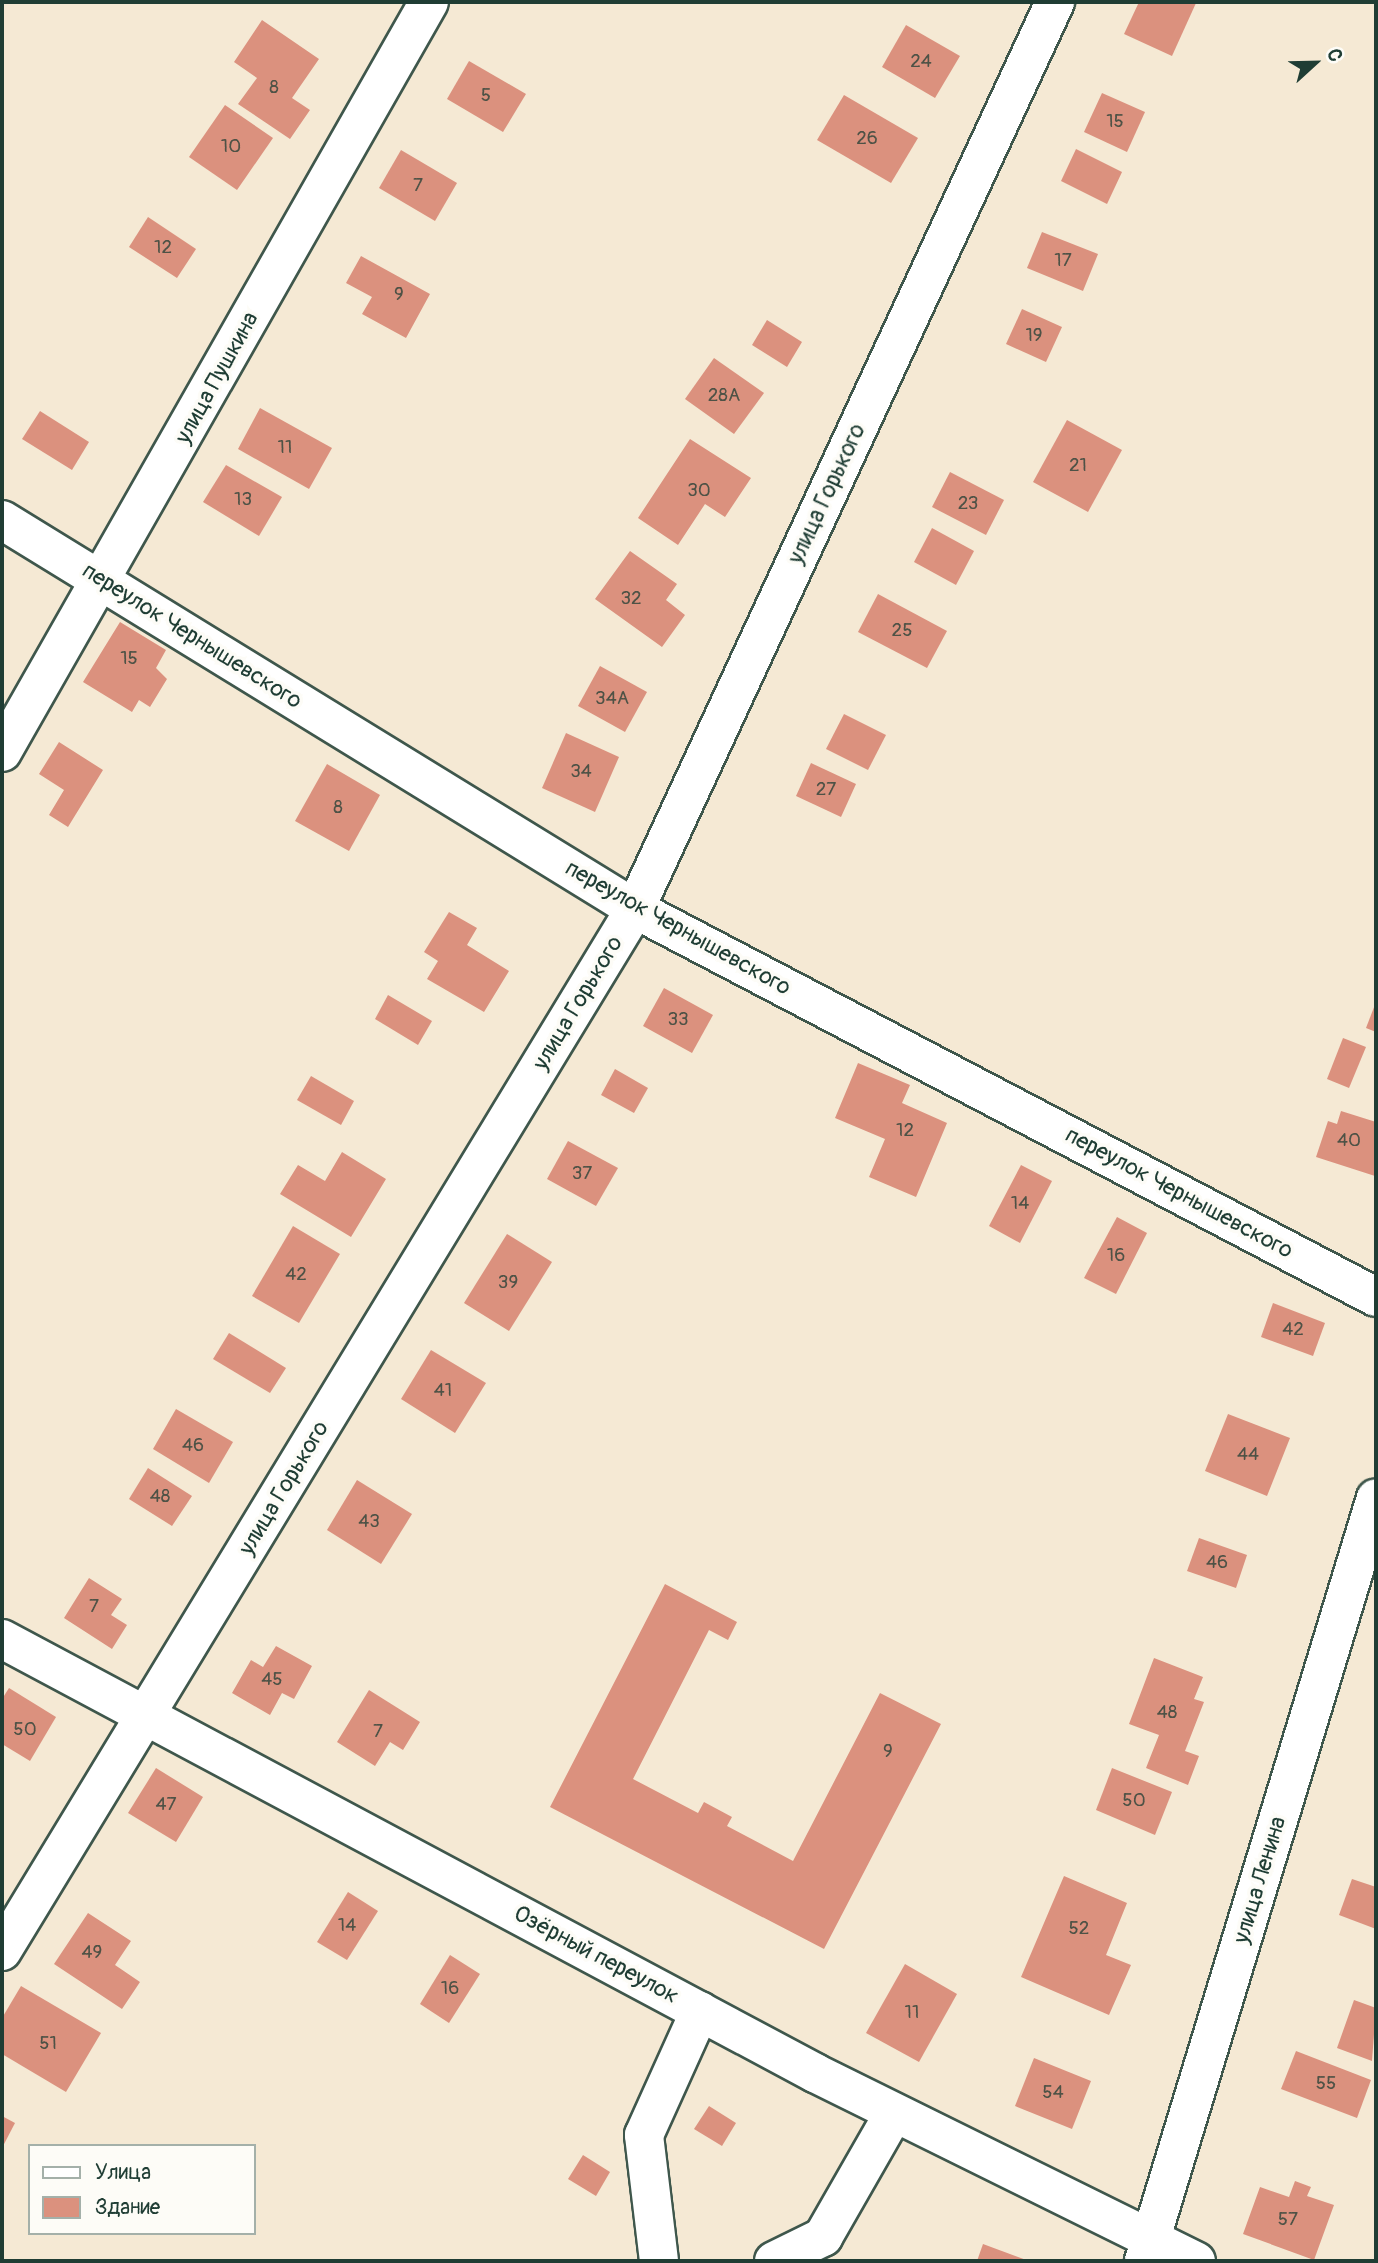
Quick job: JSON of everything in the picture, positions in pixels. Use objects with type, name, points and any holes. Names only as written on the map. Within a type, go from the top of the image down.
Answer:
[{"type":"street","name":"улица Пушкина","points":[[2,752],[102,581],[429,2]]},
{"type":"street","name":"улица Горького","points":[[2,1951],[635,909],[1055,2]]},
{"type":"street","name":"переулок Чернышевского","points":[[2,520],[635,909],[1376,1297]]},
{"type":"street","name":"улица Ленина","points":[[1147,2252],[1376,1498]]},
{"type":"street","name":"Озёрный переулок","points":[[2,1639],[894,2113],[1147,2252],[1196,2261]]},
{"type":"street","points":[[659,2261],[644,2135],[700,2011]]},
{"type":"street","points":[[774,2261],[823,2237],[894,2113]]},
{"type":"building","points":[[1139,2],[1196,3],[1172,56],[1124,34]]},
{"type":"building","points":[[262,20],[319,59],[292,98],[310,110],[290,139],[238,104],[257,78],[234,62]]},
{"type":"building","points":[[906,25],[960,56],[935,98],[882,67]]},
{"type":"building","points":[[469,61],[526,94],[503,132],[447,99]]},
{"type":"building","points":[[1102,93],[1145,112],[1127,152],[1084,132]]},
{"type":"building","points":[[844,95],[918,138],[891,183],[817,140]]},
{"type":"building","points":[[225,105],[273,138],[237,190],[189,157]]},
{"type":"building","points":[[1076,149],[1122,172],[1107,204],[1061,181]]},
{"type":"building","points":[[401,150],[457,183],[435,221],[379,188]]},
{"type":"building","points":[[148,217],[196,249],[177,278],[129,247]]},
{"type":"building","points":[[1042,232],[1098,254],[1083,291],[1027,268]]},
{"type":"building","points":[[361,256],[430,294],[406,338],[362,314],[372,297],[346,283]]},
{"type":"building","points":[[1022,309],[1062,327],[1046,362],[1006,344]]},
{"type":"building","points":[[767,320],[802,342],[787,367],[752,345]]},
{"type":"building","points":[[714,358],[764,393],[734,434],[685,399]]},
{"type":"building","points":[[260,408],[332,448],[309,489],[238,449]]},
{"type":"building","points":[[40,411],[89,442],[72,470],[22,439]]},
{"type":"building","points":[[1067,420],[1122,450],[1088,512],[1033,482]]},
{"type":"building","points":[[690,439],[751,478],[725,517],[705,504],[678,545],[638,518]]},
{"type":"building","points":[[226,465],[282,497],[259,536],[203,502]]},
{"type":"building","points":[[950,472],[1004,500],[986,535],[932,507]]},
{"type":"building","points":[[932,528],[974,551],[956,585],[914,562]]},
{"type":"building","points":[[630,551],[677,584],[666,600],[685,615],[662,647],[595,599]]},
{"type":"building","points":[[878,594],[947,631],[927,668],[858,632]]},
{"type":"building","points":[[120,622],[166,650],[156,668],[167,679],[150,707],[139,700],[132,712],[83,682]]},
{"type":"building","points":[[600,666],[647,692],[625,732],[578,706]]},
{"type":"building","points":[[844,714],[886,735],[868,770],[826,749]]},
{"type":"building","points":[[566,733],[619,757],[595,812],[542,788]]},
{"type":"building","points":[[59,742],[103,770],[68,827],[49,815],[64,790],[39,774]]},
{"type":"building","points":[[811,763],[856,784],[841,817],[796,796]]},
{"type":"building","points":[[327,764],[380,795],[349,851],[295,821]]},
{"type":"building","points":[[449,912],[477,928],[467,945],[509,971],[484,1012],[427,979],[438,961],[424,952]]},
{"type":"building","points":[[664,988],[713,1015],[692,1053],[643,1026]]},
{"type":"building","points":[[388,995],[432,1021],[418,1045],[375,1019]]},
{"type":"building","points":[[1376,1002],[1376,1032],[1366,1028]]},
{"type":"building","points":[[1343,1038],[1366,1047],[1349,1088],[1327,1079]]},
{"type":"building","points":[[858,1063],[910,1085],[902,1103],[947,1123],[916,1197],[869,1177],[885,1139],[835,1118]]},
{"type":"building","points":[[615,1069],[648,1088],[634,1113],[601,1095]]},
{"type":"building","points":[[311,1076],[354,1101],[341,1125],[297,1100]]},
{"type":"building","points":[[1341,1111],[1376,1122],[1375,1176],[1316,1157],[1328,1121],[1337,1124]]},
{"type":"building","points":[[568,1141],[618,1168],[596,1206],[547,1179]]},
{"type":"building","points":[[342,1152],[386,1179],[351,1237],[280,1194],[298,1165],[325,1181]]},
{"type":"building","points":[[1021,1165],[1052,1181],[1020,1243],[989,1226]]},
{"type":"building","points":[[1117,1217],[1147,1233],[1116,1294],[1084,1278]]},
{"type":"building","points":[[293,1226],[340,1254],[299,1323],[252,1296]]},
{"type":"building","points":[[507,1234],[552,1262],[509,1331],[464,1303]]},
{"type":"building","points":[[1273,1303],[1325,1323],[1313,1356],[1261,1337]]},
{"type":"building","points":[[229,1333],[286,1368],[270,1393],[213,1359]]},
{"type":"building","points":[[431,1350],[486,1383],[455,1433],[401,1399]]},
{"type":"building","points":[[176,1409],[233,1442],[209,1483],[153,1449]]},
{"type":"building","points":[[1228,1414],[1290,1438],[1267,1496],[1205,1471]]},
{"type":"building","points":[[148,1468],[192,1496],[172,1526],[129,1499]]},
{"type":"building","points":[[357,1480],[412,1514],[381,1564],[327,1530]]},
{"type":"building","points":[[1199,1538],[1247,1555],[1236,1588],[1187,1571]]},
{"type":"building","points":[[89,1578],[122,1599],[111,1615],[127,1625],[112,1649],[64,1618]]},
{"type":"building","points":[[665,1584],[737,1622],[728,1640],[709,1630],[633,1779],[698,1813],[704,1802],[732,1817],[727,1826],[793,1861],[880,1693],[941,1724],[824,1949],[550,1807]]},
{"type":"building","points":[[276,1646],[312,1666],[294,1699],[282,1693],[270,1715],[232,1693],[251,1660],[263,1667]]},
{"type":"building","points":[[1154,1658],[1203,1677],[1194,1699],[1204,1702],[1185,1751],[1199,1756],[1188,1785],[1146,1768],[1159,1735],[1129,1724]]},
{"type":"building","points":[[9,1688],[56,1717],[30,1761],[2,1744],[2,1699]]},
{"type":"building","points":[[369,1690],[420,1722],[403,1750],[390,1742],[375,1766],[337,1742]]},
{"type":"building","points":[[156,1768],[203,1797],[176,1842],[128,1813]]},
{"type":"building","points":[[1112,1768],[1172,1792],[1155,1835],[1096,1810]]},
{"type":"building","points":[[1064,1876],[1127,1903],[1106,1955],[1131,1965],[1109,2015],[1021,1977]]},
{"type":"building","points":[[1352,1879],[1376,1887],[1376,1929],[1339,1915]]},
{"type":"building","points":[[348,1892],[378,1911],[347,1960],[317,1942]]},
{"type":"building","points":[[88,1913],[131,1941],[115,1965],[140,1982],[122,2009],[54,1964]]},
{"type":"building","points":[[450,1955],[480,1974],[449,2023],[420,2004]]},
{"type":"building","points":[[905,1964],[957,1994],[919,2062],[866,2033]]},
{"type":"building","points":[[21,1986],[101,2033],[66,2092],[2,2054],[2,2018]]},
{"type":"building","points":[[1354,2000],[1376,2008],[1372,2061],[1337,2048]]},
{"type":"building","points":[[1296,2051],[1371,2080],[1357,2118],[1281,2089]]},
{"type":"building","points":[[1034,2058],[1091,2081],[1072,2129],[1015,2106]]},
{"type":"building","points":[[709,2106],[736,2123],[722,2146],[694,2129]]},
{"type":"building","points":[[2,2116],[15,2123],[2,2148]]},
{"type":"building","points":[[583,2155],[610,2172],[596,2196],[568,2179]]},
{"type":"building","points":[[1295,2181],[1311,2187],[1307,2196],[1334,2205],[1314,2260],[1243,2234],[1260,2187],[1289,2197]]},
{"type":"building","points":[[983,2244],[1029,2261],[977,2261]]}]
